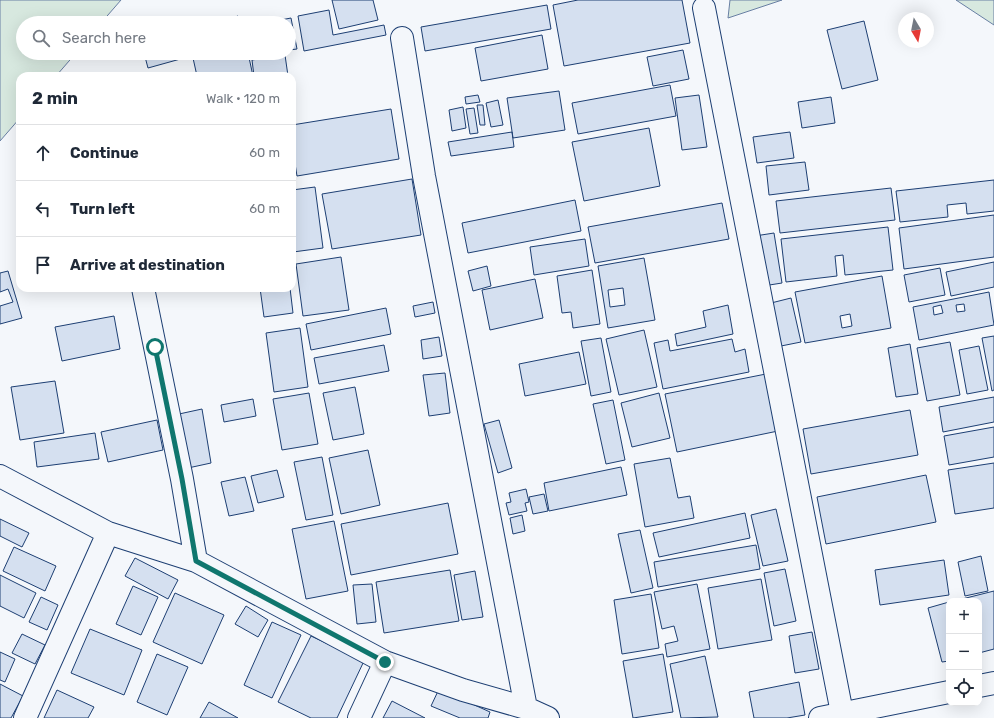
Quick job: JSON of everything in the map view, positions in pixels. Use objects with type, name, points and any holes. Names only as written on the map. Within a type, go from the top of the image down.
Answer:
[{"type":"street","points":[[704,8],[842,713]]},
{"type":"street","points":[[402,38],[424,176],[526,708]]},
{"type":"street","points":[[144,292],[182,479],[196,561]]},
{"type":"street","points":[[0,476],[108,533],[196,561],[385,662],[463,690],[526,708],[548,718]]},
{"type":"street","points":[[25,718],[108,533]]},
{"type":"street","points":[[359,718],[385,662]]},
{"type":"street","points":[[982,685],[994,683]]},
{"type":"street","points":[[820,718],[946,693]]},
{"type":"shaded area","points":[[0,0],[121,0],[107,16],[16,16],[16,60],[70,60],[59,72],[16,72],[16,123],[0,141]]},
{"type":"shaded area","points":[[730,0],[782,0],[728,18]]},
{"type":"shaded area","points":[[956,0],[994,0],[994,25]]},
{"type":"building","points":[[332,0],[373,0],[378,20],[339,29]]},
{"type":"building","points":[[578,0],[682,0],[690,43],[564,66],[553,5]]},
{"type":"building","points":[[547,5],[551,29],[425,51],[421,27]]},
{"type":"building","points":[[329,10],[333,35],[384,25],[386,35],[304,51],[298,16]]},
{"type":"building","points":[[864,21],[878,80],[842,89],[827,30]]},
{"type":"building","points":[[542,35],[548,69],[481,81],[475,48]]},
{"type":"building","points":[[683,50],[689,79],[653,86],[647,57]]},
{"type":"building","points":[[146,60],[177,60],[148,68]]},
{"type":"building","points":[[193,60],[250,60],[252,72],[196,72]]},
{"type":"building","points":[[252,60],[286,60],[287,72],[254,72]]},
{"type":"building","points":[[670,85],[676,116],[578,134],[572,103]]},
{"type":"building","points":[[559,91],[565,130],[513,138],[507,98]]},
{"type":"building","points":[[478,95],[480,102],[466,104],[465,97]]},
{"type":"building","points":[[699,95],[707,147],[682,150],[675,98]]},
{"type":"building","points":[[831,97],[835,123],[802,128],[798,102]]},
{"type":"building","points":[[498,100],[503,125],[491,127],[486,103]]},
{"type":"building","points":[[477,105],[483,105],[485,125],[480,125]]},
{"type":"building","points":[[463,107],[466,128],[452,131],[449,110]]},
{"type":"building","points":[[474,108],[478,133],[470,134],[466,109]]},
{"type":"building","points":[[391,109],[399,159],[297,176],[296,124]]},
{"type":"building","points":[[649,128],[660,186],[584,201],[572,142]]},
{"type":"building","points":[[512,132],[514,147],[451,156],[448,142]]},
{"type":"building","points":[[790,132],[794,158],[757,163],[753,137]]},
{"type":"building","points":[[805,162],[809,190],[769,195],[766,166]]},
{"type":"building","points":[[412,179],[421,235],[332,249],[322,194]]},
{"type":"building","points":[[994,180],[994,211],[967,214],[966,203],[947,205],[948,217],[900,222],[896,191]]},
{"type":"building","points":[[315,187],[323,248],[296,252],[296,189]]},
{"type":"building","points":[[891,188],[895,220],[780,233],[776,201]]},
{"type":"building","points":[[575,200],[581,231],[468,253],[462,223]]},
{"type":"building","points":[[722,203],[729,239],[595,263],[588,227]]},
{"type":"building","points":[[994,215],[994,257],[904,269],[899,228]]},
{"type":"building","points":[[888,227],[893,270],[845,275],[843,255],[835,256],[837,276],[786,282],[781,239]]},
{"type":"building","points":[[774,233],[782,283],[763,286],[755,236]]},
{"type":"building","points":[[585,239],[589,266],[534,275],[530,247]]},
{"type":"building","points":[[341,257],[349,310],[303,316],[296,264]]},
{"type":"building","points":[[644,258],[655,320],[608,328],[598,266]],"holes":[[[623,288],[625,305],[610,307],[608,290]]]},
{"type":"building","points":[[994,262],[994,287],[951,296],[946,272]]},
{"type":"building","points":[[487,266],[491,286],[473,291],[468,271]]},
{"type":"building","points":[[940,268],[945,295],[909,302],[904,275]]},
{"type":"building","points":[[592,270],[600,324],[573,328],[571,312],[562,313],[557,276]]},
{"type":"building","points":[[8,271],[22,318],[0,324],[0,306],[13,302],[8,289],[0,292],[0,273]]},
{"type":"building","points":[[882,276],[891,328],[805,343],[795,292]],"holes":[[[850,314],[852,326],[842,328],[840,316]]]},
{"type":"building","points":[[535,279],[543,318],[490,330],[482,290]]},
{"type":"building","points":[[261,292],[290,292],[293,313],[264,317]]},
{"type":"building","points":[[989,292],[994,325],[919,340],[913,307]],"holes":[[[964,304],[965,311],[957,312],[956,305]],[[941,305],[943,313],[934,315],[933,307]]]},
{"type":"building","points":[[791,298],[801,342],[781,346],[771,303]]},
{"type":"building","points":[[433,302],[435,313],[415,317],[413,306]]},
{"type":"building","points":[[728,305],[733,334],[677,346],[675,334],[706,327],[703,311]]},
{"type":"building","points":[[386,308],[391,334],[311,350],[306,324]]},
{"type":"building","points":[[114,316],[120,349],[62,361],[55,327]]},
{"type":"building","points":[[300,328],[308,387],[274,392],[266,333]]},
{"type":"building","points":[[644,330],[657,387],[619,395],[606,339]]},
{"type":"building","points":[[994,336],[994,390],[992,391],[982,338]]},
{"type":"building","points":[[439,337],[442,356],[423,359],[421,340]]},
{"type":"building","points":[[601,338],[611,392],[591,396],[581,341]]},
{"type":"building","points":[[732,339],[735,352],[745,349],[749,372],[663,389],[654,343],[668,340],[670,351]]},
{"type":"building","points":[[950,342],[960,395],[927,401],[917,348]]},
{"type":"building","points":[[910,344],[918,394],[896,397],[888,348]]},
{"type":"building","points":[[384,345],[389,371],[319,384],[314,358]]},
{"type":"building","points":[[979,346],[988,390],[967,394],[959,350]]},
{"type":"building","points":[[579,352],[586,384],[525,396],[519,364]]},
{"type":"building","points":[[445,373],[450,413],[429,416],[423,375]]},
{"type":"building","points":[[766,374],[778,431],[677,452],[665,394]]},
{"type":"building","points":[[55,381],[64,433],[20,440],[11,387]]},
{"type":"building","points":[[355,387],[364,434],[333,440],[323,393]]},
{"type":"building","points":[[309,393],[318,444],[282,450],[273,399]]},
{"type":"building","points":[[659,393],[670,438],[632,447],[621,403]]},
{"type":"building","points":[[994,397],[994,422],[943,432],[939,407]]},
{"type":"building","points":[[253,399],[256,416],[224,422],[221,405]]},
{"type":"building","points":[[613,400],[625,460],[606,464],[593,404]]},
{"type":"building","points":[[202,409],[211,463],[188,468],[179,414]]},
{"type":"building","points":[[910,410],[918,455],[811,474],[803,429]]},
{"type":"building","points":[[157,420],[163,450],[108,462],[101,432]]},
{"type":"building","points":[[499,420],[512,468],[498,473],[484,424]]},
{"type":"building","points":[[994,427],[994,457],[949,465],[944,436]]},
{"type":"building","points":[[95,433],[99,459],[37,467],[34,442]]},
{"type":"building","points":[[368,450],[380,505],[341,514],[329,458]]},
{"type":"building","points":[[322,457],[333,515],[306,520],[294,462]]},
{"type":"building","points":[[670,458],[678,498],[690,496],[694,518],[645,527],[634,464]]},
{"type":"building","points":[[994,463],[994,508],[955,514],[948,470]]},
{"type":"building","points":[[621,467],[627,495],[549,511],[544,483]]},
{"type":"building","points":[[277,470],[284,497],[258,503],[251,476]]},
{"type":"building","points":[[926,475],[936,522],[826,544],[817,497]]},
{"type":"building","points":[[245,477],[254,511],[229,516],[221,482]]},
{"type":"building","points":[[526,489],[529,502],[525,503],[527,511],[509,515],[506,503],[511,502],[509,493]]},
{"type":"building","points":[[544,494],[548,511],[533,514],[529,497]]},
{"type":"building","points":[[448,503],[458,554],[351,575],[341,524]]},
{"type":"building","points":[[776,509],[788,561],[763,566],[751,515]]},
{"type":"building","points":[[745,513],[750,538],[659,557],[653,533]]},
{"type":"building","points":[[522,515],[525,531],[513,534],[510,518]]},
{"type":"building","points":[[0,519],[29,533],[22,547],[0,536]]},
{"type":"building","points":[[334,521],[348,591],[306,599],[292,529]]},
{"type":"building","points":[[640,530],[653,588],[631,593],[618,534]]},
{"type":"building","points":[[756,545],[760,569],[658,587],[654,562]]},
{"type":"building","points":[[14,547],[56,566],[45,591],[3,571]]},
{"type":"building","points":[[981,556],[988,591],[965,596],[958,562]]},
{"type":"building","points":[[135,558],[178,580],[168,599],[125,576]]},
{"type":"building","points":[[944,560],[949,595],[880,605],[875,570]]},
{"type":"building","points":[[785,569],[796,621],[774,626],[764,573]]},
{"type":"building","points":[[450,570],[459,621],[384,633],[376,582]]},
{"type":"building","points":[[475,571],[483,617],[462,620],[454,575]]},
{"type":"building","points":[[0,575],[36,593],[24,618],[0,606]]},
{"type":"building","points":[[761,579],[772,640],[718,649],[708,588]]},
{"type":"building","points":[[372,584],[376,622],[357,624],[353,585]]},
{"type":"building","points":[[697,584],[710,649],[667,657],[665,644],[678,641],[674,626],[662,629],[654,592]]},
{"type":"building","points":[[133,586],[158,597],[141,635],[116,624]]},
{"type":"building","points":[[994,591],[994,649],[982,652],[982,598],[966,598]]},
{"type":"building","points":[[175,593],[224,615],[202,664],[153,642]]},
{"type":"building","points":[[651,594],[659,648],[622,654],[614,600]]},
{"type":"building","points":[[41,597],[58,605],[47,630],[29,622]]},
{"type":"building","points":[[946,603],[946,661],[942,662],[928,608]]},
{"type":"building","points":[[246,606],[268,620],[258,637],[235,624]]},
{"type":"building","points":[[272,622],[301,635],[272,698],[244,685]]},
{"type":"building","points":[[90,629],[142,650],[124,695],[71,673]]},
{"type":"building","points":[[812,632],[819,669],[795,673],[789,636]]},
{"type":"building","points":[[22,634],[45,645],[35,664],[12,653]]},
{"type":"building","points":[[311,636],[364,661],[337,718],[311,718],[278,702]]},
{"type":"building","points":[[0,652],[15,659],[5,682],[0,680]]},
{"type":"building","points":[[157,654],[188,667],[167,715],[137,702]]},
{"type":"building","points":[[663,654],[673,712],[633,718],[623,661]]},
{"type":"building","points":[[705,656],[718,717],[681,718],[670,664]]},
{"type":"building","points":[[799,682],[805,715],[787,718],[754,718],[749,692]]},
{"type":"building","points":[[0,684],[23,696],[11,718],[0,718]]},
{"type":"building","points":[[439,689],[490,712],[488,718],[460,718],[431,706]]},
{"type":"building","points":[[57,690],[94,707],[88,718],[44,718]]},
{"type":"building","points":[[392,701],[425,718],[383,718]]},
{"type":"building","points":[[209,702],[238,718],[200,718]]},
{"type":"route","points":[[155,347],[182,479],[196,561],[385,662]]}]
